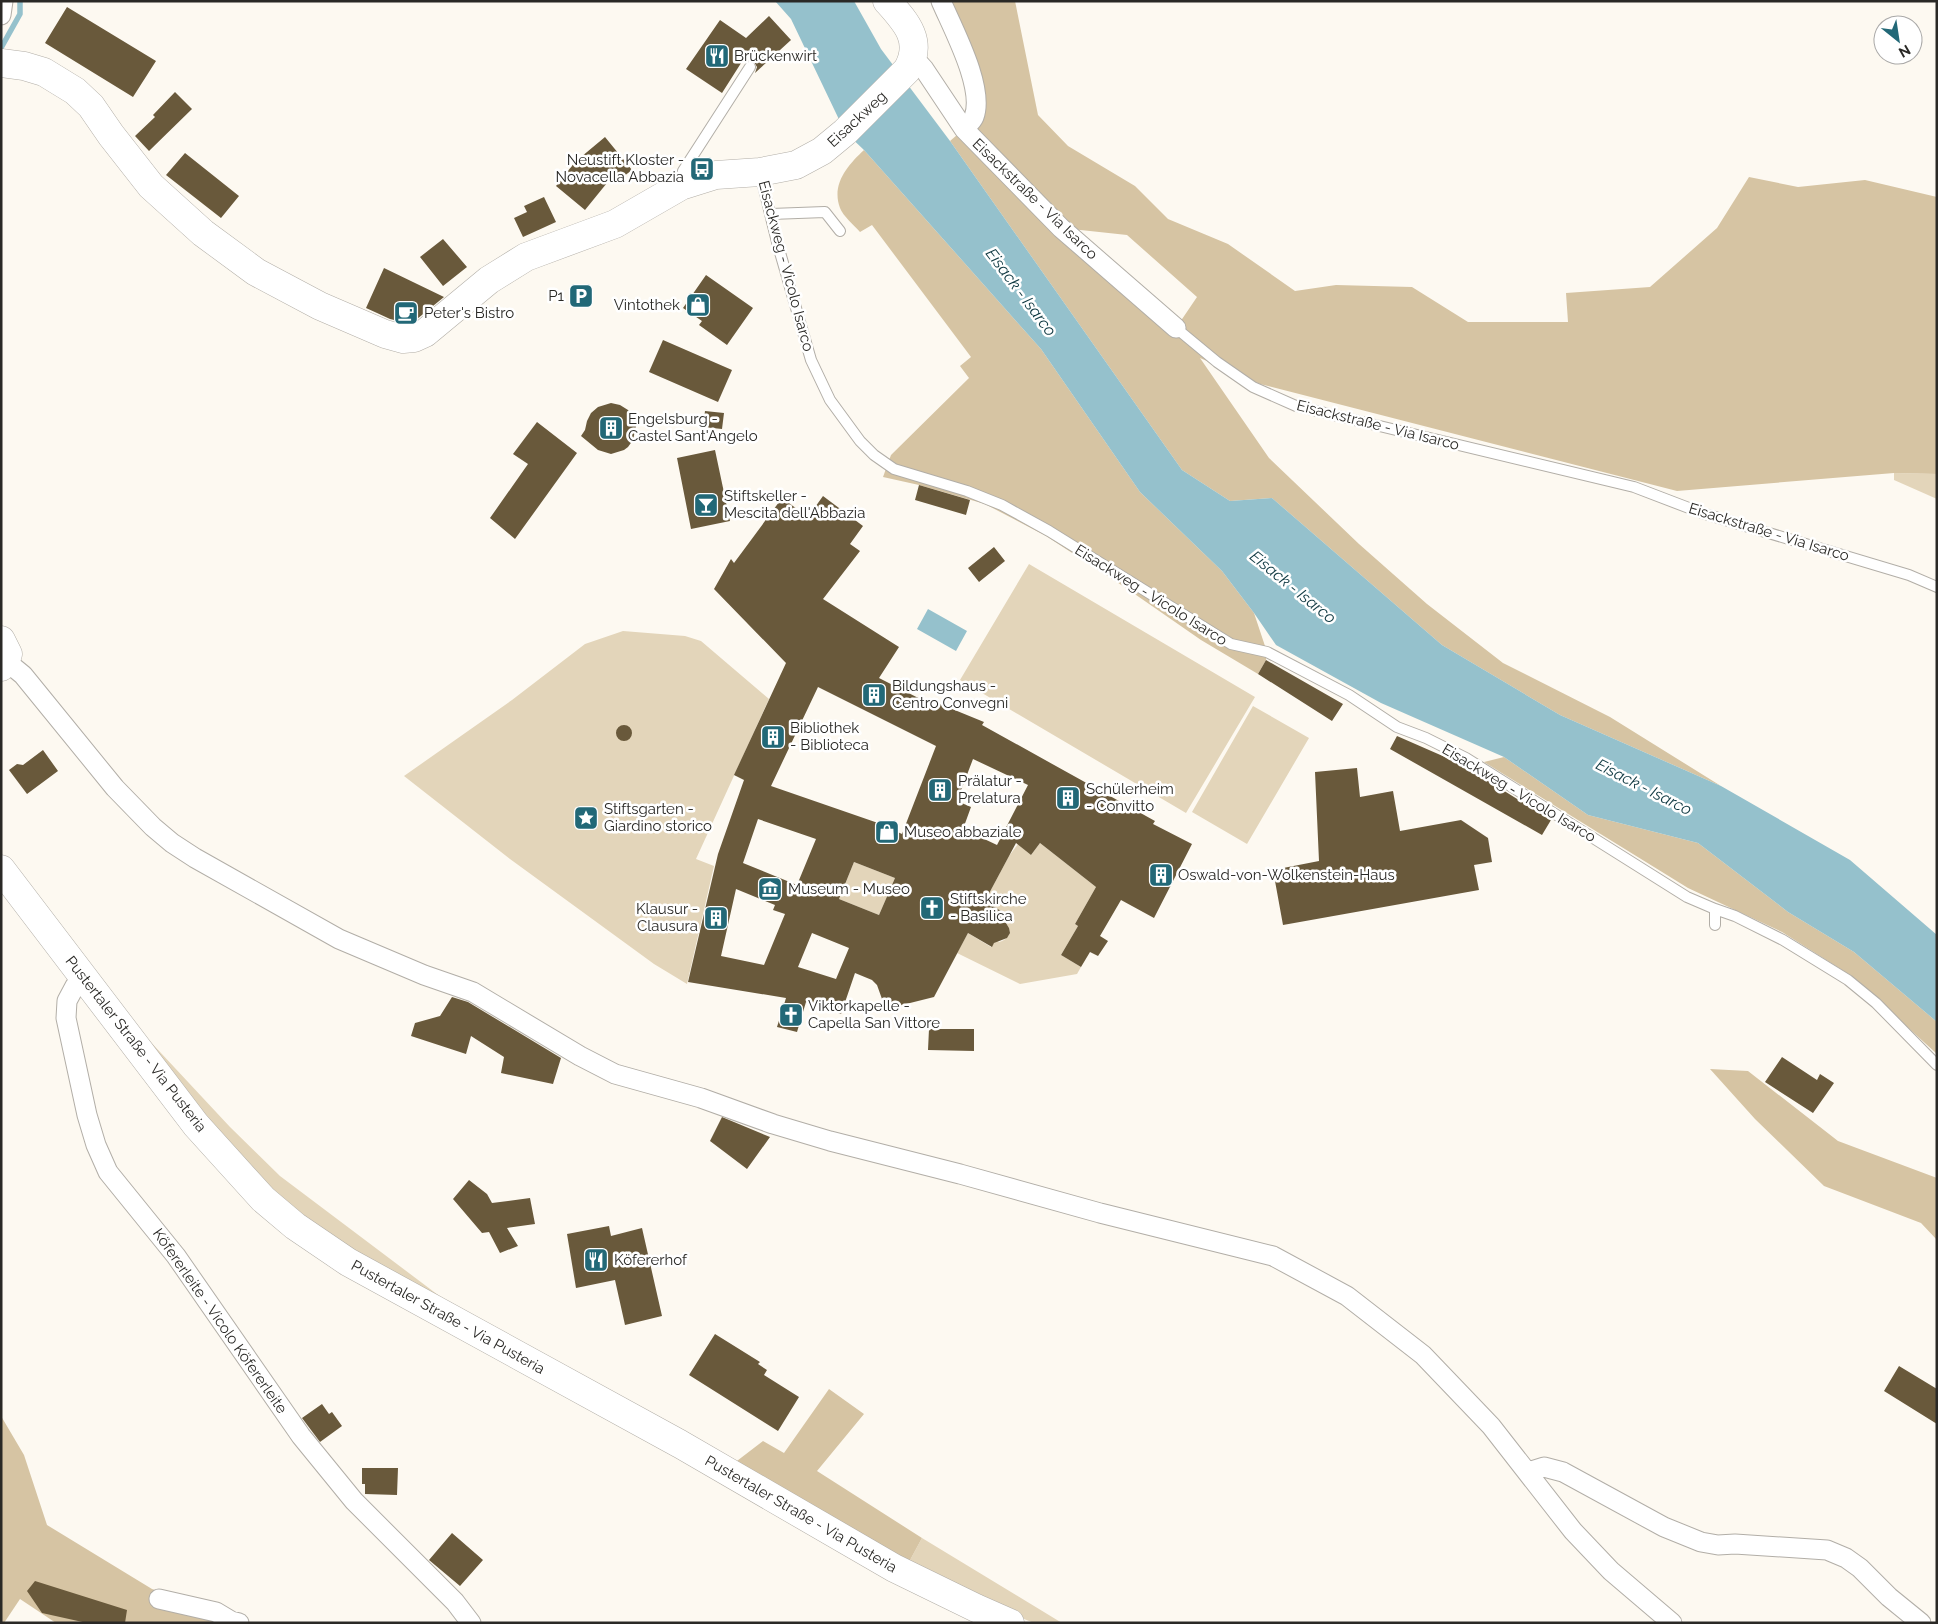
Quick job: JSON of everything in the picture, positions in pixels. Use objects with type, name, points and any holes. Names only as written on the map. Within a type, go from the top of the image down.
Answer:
[{"type":"main road","points":[[887,1],[905,21],[913,40],[911,64]]},
{"type":"main road","name":"Eisackweg","points":[[1,63],[24,66],[44,72],[75,91],[92,106],[110,135],[151,186],[203,233],[256,272],[320,306],[385,334],[403,339],[414,338],[425,333],[489,280],[526,257],[615,224],[681,186],[716,176],[760,172],[796,165],[822,151],[845,132],[911,64]]},
{"type":"main road","name":"Pustertaler Straße - Via Pusteria","points":[[1,869],[196,1125],[263,1199],[295,1226],[348,1262],[680,1444],[894,1568],[1010,1623]]},
{"type":"street","points":[[1,15],[3,1]]},
{"type":"street","points":[[940,1],[969,62],[971,71],[977,106],[973,119],[964,129]]},
{"type":"street","name":"Eisackstraße - Via Isarco","points":[[911,64],[924,69],[964,129],[1061,228],[1176,328]]},
{"type":"street","points":[[3,657],[23,675],[115,788],[153,827],[172,843],[195,858],[339,939],[424,975],[473,992],[565,1048],[615,1074],[701,1098],[773,1124],[830,1141],[960,1174],[1100,1214],[1273,1256],[1347,1296],[1423,1355],[1491,1426],[1573,1531],[1611,1571],[1672,1623]]},
{"type":"street","name":"Köfererleite - Vicolo Köfererleite","points":[[83,977],[67,1001],[66,1018],[96,1145],[108,1172],[176,1256],[301,1436],[354,1501],[455,1602],[471,1623]]},
{"type":"street","points":[[1528,1472],[1544,1467],[1563,1472],[1664,1527],[1700,1542],[1718,1545],[1735,1544],[1827,1550],[1846,1558],[1860,1568],[1889,1597],[1921,1623]]},
{"type":"street","points":[[159,1599],[216,1612],[231,1621],[239,1623]]},
{"type":"lane","points":[[681,186],[682,171],[750,68]]},
{"type":"lane","name":"Eisackweg - Vicolo Isarco","points":[[760,172],[779,251],[811,360],[830,400],[860,441],[874,455],[894,470],[967,491],[1002,505],[1049,531],[1231,644],[1267,652],[1349,695],[1397,727],[1426,738],[1466,758],[1687,897],[1735,916],[1783,940],[1848,980],[1876,1004],[1937,1065]]},
{"type":"lane","points":[[771,214],[825,212],[840,231]]},
{"type":"lane","name":"Eisackstraße - Via Isarco","points":[[1176,328],[1217,362],[1253,387],[1296,406],[1634,487],[1702,513],[1909,575],[1937,587]]},
{"type":"lane","points":[[1715,909],[1715,925]]},
{"type":"shaded area","points":[[941,1],[1015,1],[1038,115],[1068,146],[1135,186],[1168,219],[1228,244],[1295,291],[1336,285],[1412,287],[1468,322],[1568,322],[1566,293],[1650,287],[1717,228],[1749,177],[1798,187],[1865,180],[1937,197],[1937,474],[1894,473],[1677,491],[1260,384],[1200,358],[1269,458],[1359,544],[1427,604],[1503,663],[1610,717],[1721,786],[1560,715],[1442,645],[1272,498],[1230,501],[1182,470],[950,141],[964,129],[977,106]],"holes":[[[1062,228],[1127,235],[1197,297],[1176,328]]]},
{"type":"shaded area","points":[[864,150],[1041,349],[1140,492],[1222,571],[1254,613],[1267,652],[1266,660],[1258,674],[1201,640],[1046,536],[985,504],[883,477],[891,455],[969,378],[960,366],[971,357],[872,225],[860,232],[841,211],[838,199],[839,183],[852,162]]},
{"type":"shaded area","points":[[1894,473],[1937,474],[1937,499],[1894,480]]},
{"type":"shaded area","points":[[1029,564],[1255,697],[1186,813],[960,680]]},
{"type":"shaded area","name":"Stiftsgarten - Giardino storico","points":[[623,631],[685,636],[701,641],[769,699],[696,859],[714,866],[687,984],[654,964],[510,859],[404,776],[512,700],[585,644]]},
{"type":"shaded area","points":[[1253,706],[1309,738],[1247,844],[1192,812]]},
{"type":"shaded area","points":[[1504,757],[1588,815],[1698,843],[1788,912],[1854,952],[1937,1022],[1937,1054],[1850,975],[1782,932],[1688,888],[1484,762]]},
{"type":"shaded area","points":[[1040,843],[1096,887],[1075,924],[1078,926],[1061,955],[1081,967],[1077,974],[1020,984],[957,953],[968,933],[991,947],[996,940],[999,942],[1003,941],[1008,937],[1009,932],[1006,923],[1009,916],[985,901],[1009,856],[1018,844],[1031,855]]},
{"type":"shaded area","points":[[854,862],[895,878],[879,915],[839,899]]},
{"type":"shaded area","points":[[91,978],[230,1127],[280,1176],[462,1313],[327,1236],[269,1188],[223,1141]]},
{"type":"shaded area","points":[[1710,1069],[1748,1071],[1838,1141],[1937,1178],[1937,1240],[1921,1223],[1824,1186],[1755,1119]]},
{"type":"shaded area","points":[[829,1389],[864,1414],[817,1471],[922,1538],[909,1562],[733,1464],[763,1441],[784,1453]]},
{"type":"shaded area","points":[[1,1416],[24,1455],[47,1525],[152,1589],[252,1623],[56,1623],[20,1599],[4,1623],[1,1623]]},
{"type":"shaded area","points":[[922,1538],[1062,1623],[1034,1623],[979,1601],[909,1562]]},
{"type":"water","name":"Eisack - Isarco","points":[[775,1],[854,1],[881,49],[950,141],[1182,470],[1230,501],[1272,498],[1442,645],[1560,715],[1721,786],[1850,860],[1937,935],[1937,1022],[1854,952],[1788,912],[1698,843],[1588,815],[1504,757],[1381,703],[1276,645],[1222,571],[1140,492],[1041,349],[864,150],[845,132],[791,19]]},
{"type":"water","points":[[928,609],[967,631],[956,651],[917,629]]},
{"type":"building","points":[[67,7],[156,61],[133,97],[45,43]]},
{"type":"building","name":"Brückenwirt","points":[[769,16],[791,40],[755,73],[757,67],[754,62],[750,60],[745,62],[743,60],[722,93],[686,69],[720,20],[746,38]]},
{"type":"building","points":[[175,92],[192,109],[149,151],[135,136],[155,117],[153,115]]},
{"type":"building","points":[[605,137],[632,170],[615,183],[611,178],[585,210],[556,186],[575,162]]},
{"type":"building","points":[[185,153],[239,196],[221,218],[166,175]]},
{"type":"building","points":[[544,197],[556,222],[523,237],[514,218],[527,212],[524,206]]},
{"type":"building","points":[[443,239],[467,267],[443,286],[420,257]]},
{"type":"building","points":[[384,268],[444,297],[417,319],[407,323],[390,319],[366,308]]},
{"type":"building","points":[[706,275],[753,308],[727,345],[699,325],[702,321],[683,308]]},
{"type":"building","points":[[663,340],[732,370],[718,402],[649,372]]},
{"type":"building","name":"Engelsburg - Castel Sant'Angelo","points":[[611,403],[620,405],[628,410],[634,417],[636,426],[633,440],[628,447],[611,454],[598,450],[581,436],[591,413],[598,407]]},
{"type":"building","points":[[705,411],[724,413],[722,429],[703,427]]},
{"type":"building","points":[[537,422],[577,453],[515,539],[490,518],[528,464],[513,454]]},
{"type":"building","points":[[715,450],[730,521],[691,529],[677,458]]},
{"type":"building","points":[[919,485],[970,500],[966,515],[915,500]]},
{"type":"building","points":[[823,496],[863,526],[850,544],[860,551],[823,599],[899,647],[879,678],[938,708],[940,704],[984,722],[982,725],[1155,821],[1153,824],[1192,844],[1154,918],[1121,900],[1100,936],[1108,941],[1098,956],[1090,952],[1081,967],[1061,955],[1078,926],[1075,924],[1096,887],[1040,843],[1031,855],[1016,843],[985,901],[1009,916],[1006,923],[1010,933],[1007,938],[994,943],[992,947],[968,933],[934,997],[898,1006],[882,999],[877,985],[872,980],[855,973],[841,1014],[806,1002],[797,1032],[777,1027],[786,998],[688,982],[718,854],[744,780],[734,775],[786,663],[714,589],[731,559],[734,563],[782,498],[808,517]],"holes":[[[818,687],[936,746],[902,834],[878,823],[771,786]],[[973,759],[1028,785],[997,845],[963,829],[971,807],[957,801]],[[758,819],[816,839],[797,885],[743,863]],[[854,862],[895,878],[879,915],[839,899]],[[736,889],[775,905],[773,910],[785,914],[764,965],[721,956]],[[812,933],[849,948],[836,979],[798,967]]]},
{"type":"building","points":[[994,547],[1005,561],[979,582],[968,568]]},
{"type":"building","points":[[1266,660],[1343,704],[1332,721],[1258,674]]},
{"type":"building","points":[[624,725],[632,733],[624,741],[616,733]]},
{"type":"building","points":[[1397,736],[1461,764],[1551,820],[1542,835],[1390,749]]},
{"type":"building","points":[[43,750],[58,771],[27,794],[9,770],[17,764],[23,765]]},
{"type":"building","points":[[1357,768],[1360,797],[1393,791],[1400,831],[1461,820],[1488,838],[1492,862],[1474,865],[1479,890],[1283,925],[1273,870],[1319,861],[1315,772]]},
{"type":"building","points":[[452,997],[468,1002],[561,1058],[553,1084],[501,1073],[504,1057],[471,1036],[466,1054],[411,1036],[415,1023],[440,1016]]},
{"type":"building","points":[[929,1029],[974,1029],[974,1051],[928,1050]]},
{"type":"building","points":[[1782,1057],[1817,1080],[1820,1074],[1834,1083],[1813,1113],[1765,1082]]},
{"type":"building","points":[[722,1117],[770,1137],[747,1169],[710,1141]]},
{"type":"building","points":[[469,1180],[487,1194],[492,1203],[530,1198],[535,1224],[507,1228],[518,1246],[500,1253],[489,1232],[482,1233],[453,1199]]},
{"type":"building","points":[[609,1226],[611,1236],[642,1228],[662,1316],[625,1325],[615,1280],[576,1288],[567,1234]]},
{"type":"building","points":[[715,1334],[760,1362],[758,1364],[767,1370],[764,1375],[799,1397],[778,1431],[689,1375]]},
{"type":"building","points":[[1899,1366],[1937,1389],[1937,1424],[1884,1391]]},
{"type":"building","points":[[322,1404],[329,1414],[332,1412],[342,1426],[320,1442],[302,1418]]},
{"type":"building","points":[[362,1468],[398,1468],[397,1495],[365,1494],[365,1484],[362,1484]]},
{"type":"building","points":[[452,1533],[483,1560],[460,1586],[429,1560]]},
{"type":"building","points":[[35,1581],[127,1610],[125,1623],[87,1623],[42,1613],[27,1591]]},
{"type":"waterway","points":[[1,48],[20,14],[20,1]]},
{"type":"place","name":"Brückenwirt","points":[[717,56]]},
{"type":"place","name":"Neustift Kloster - Novacella Abbazia","points":[[702,169]]},
{"type":"place","name":"P1","points":[[581,296]]},
{"type":"place","name":"Vintothek","points":[[698,305]]},
{"type":"place","name":"Peter's Bistro","points":[[406,313]]},
{"type":"place","name":"Engelsburg - Castel Sant'Angelo","points":[[611,428]]},
{"type":"place","name":"Stiftskeller - Mescita dell'Abbazia","points":[[706,505]]},
{"type":"place","name":"Bildungshaus - Centro Convegni","points":[[874,695]]},
{"type":"place","name":"Bibliothek - Biblioteca","points":[[773,737]]},
{"type":"place","name":"Prälatur - Prelatura","points":[[940,790]]},
{"type":"place","name":"Schülerheim - Convitto","points":[[1068,798]]},
{"type":"place","name":"Stiftsgarten - Giardino storico","points":[[586,818]]},
{"type":"place","name":"Museo abbaziale","points":[[887,832]]},
{"type":"place","name":"Oswald-von-Wolkenstein-Haus","points":[[1161,875]]},
{"type":"place","name":"Museum - Museo","points":[[770,889]]},
{"type":"place","name":"Stiftskirche - Basilica","points":[[932,908]]},
{"type":"place","name":"Klausur - Clausura","points":[[716,918]]},
{"type":"place","name":"Viktorkapelle - Capella San Vittore","points":[[791,1015]]},
{"type":"place","name":"Köfererhof","points":[[596,1260]]}]
